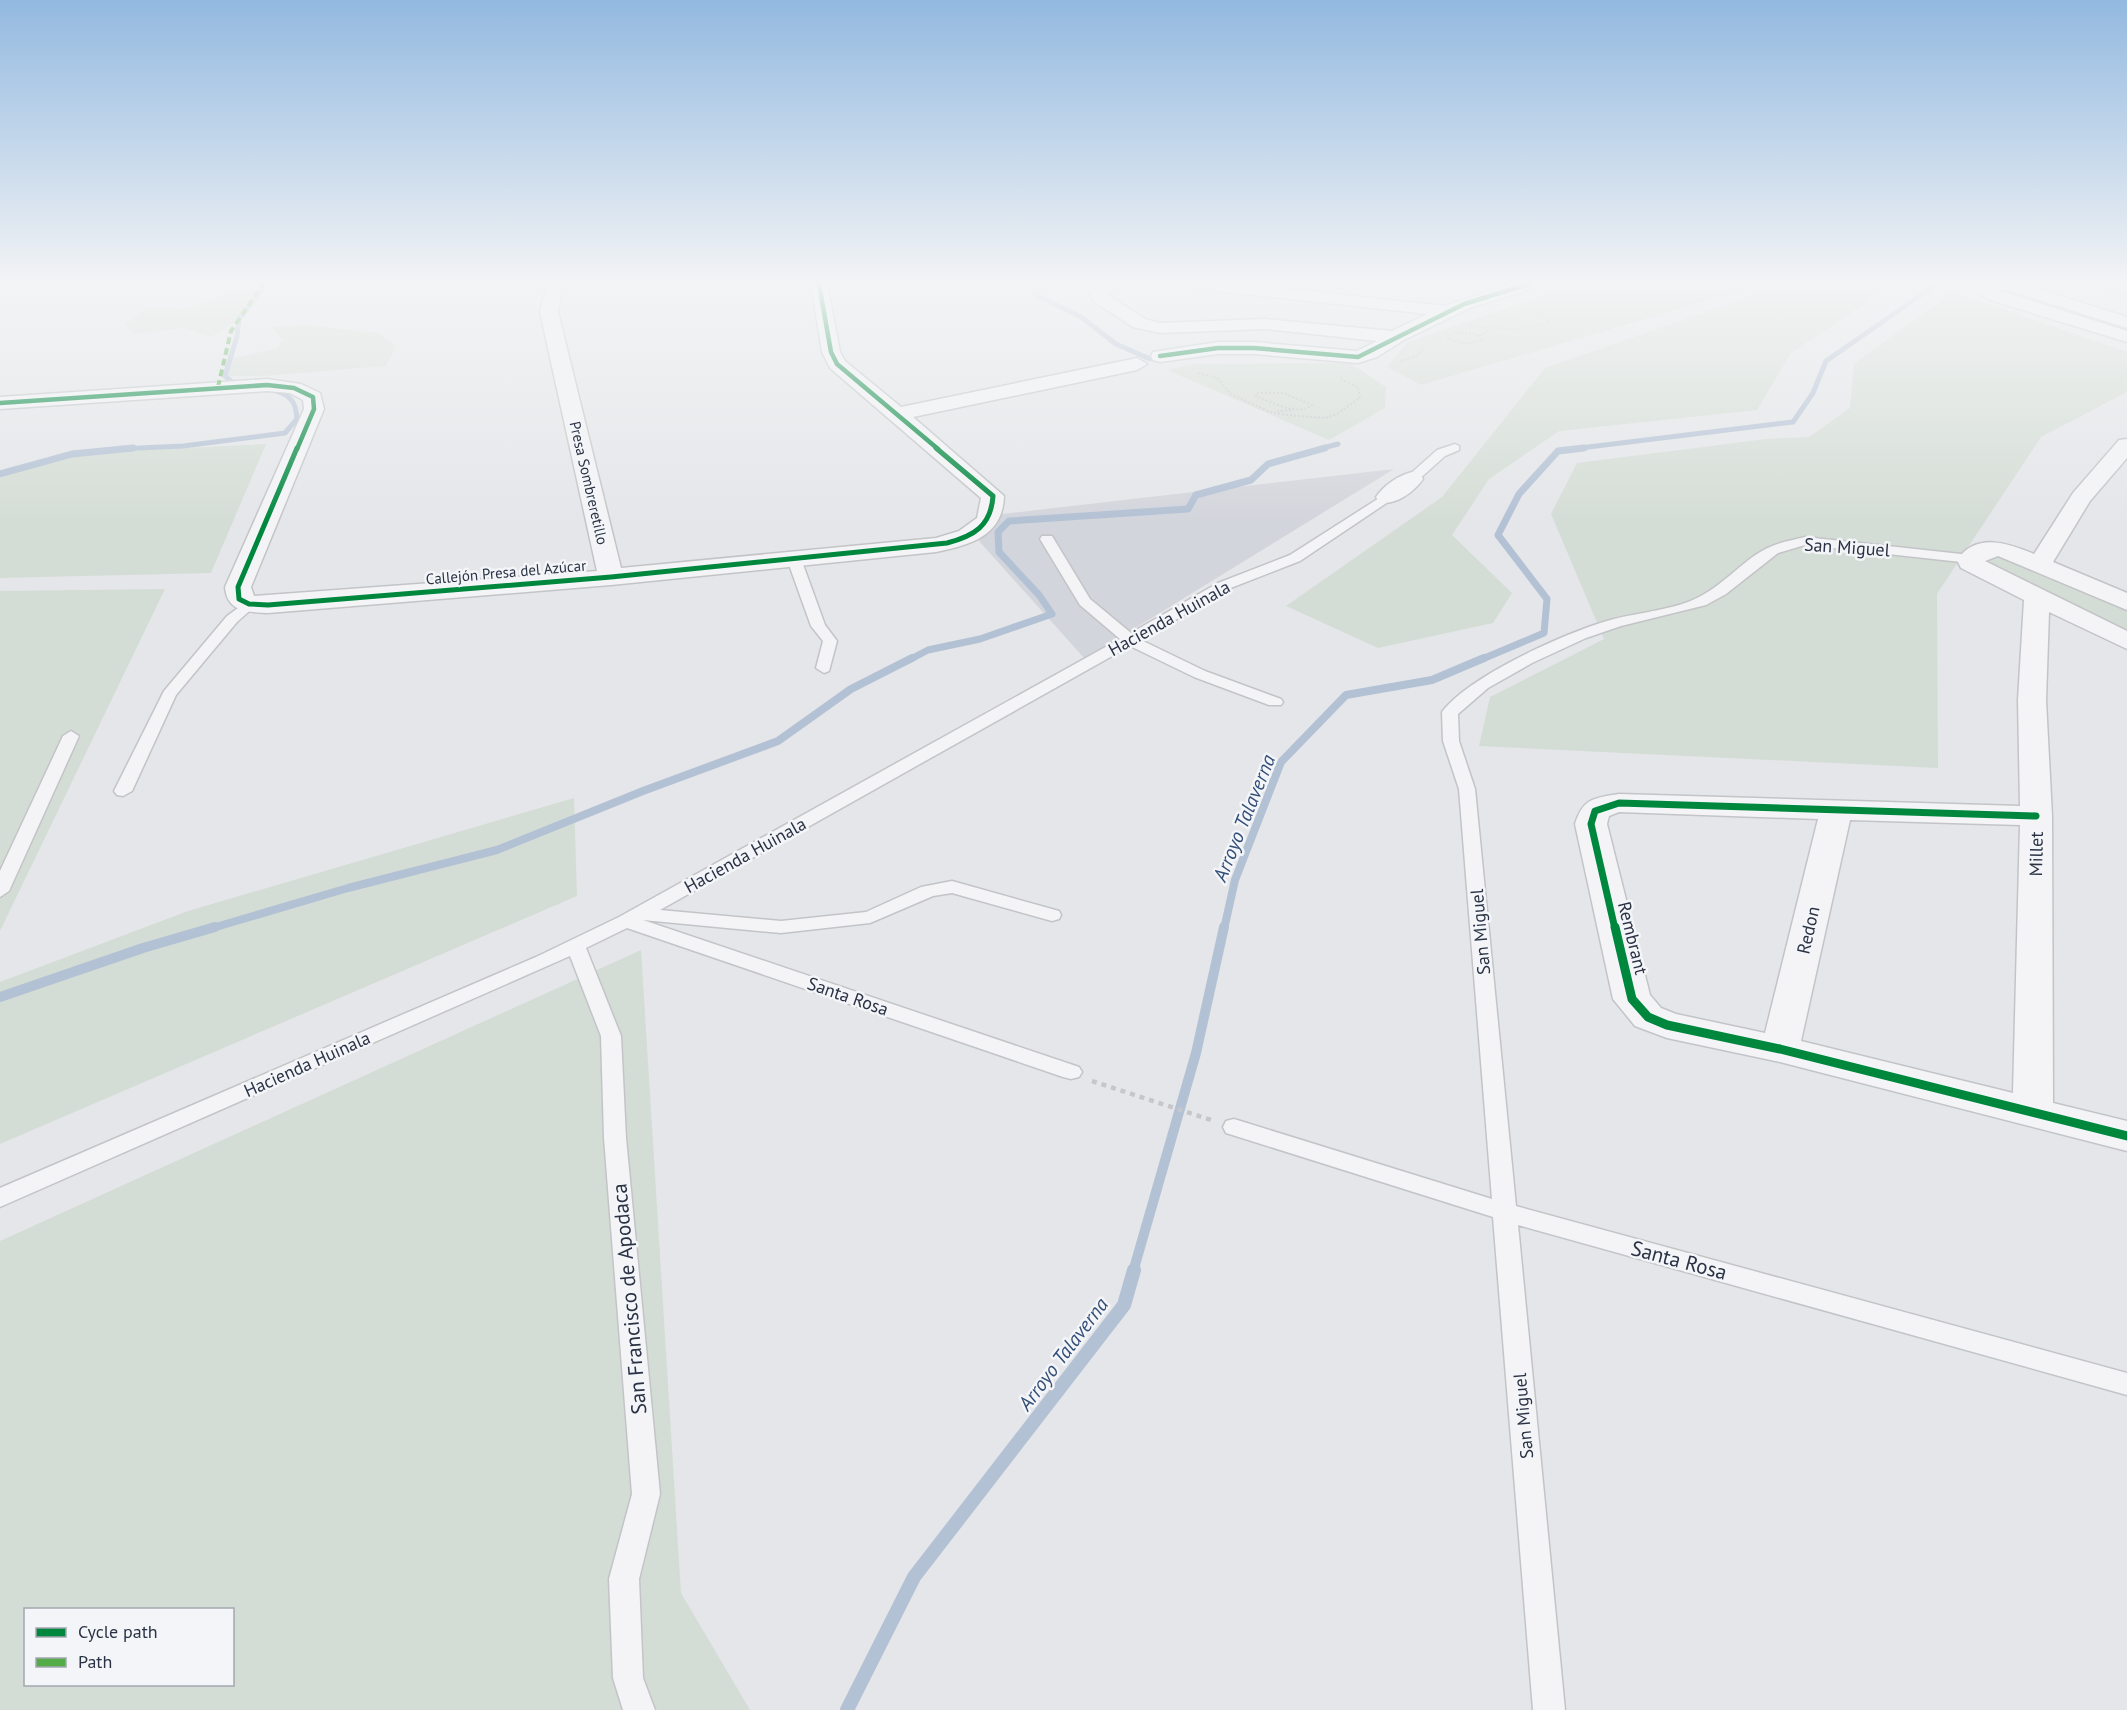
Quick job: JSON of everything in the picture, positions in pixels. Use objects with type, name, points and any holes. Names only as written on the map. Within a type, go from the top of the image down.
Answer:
[{"type":"street","name":"Presa Sombreretillo","points":[[561,364],[611,577]]},
{"type":"street","name":"Callejón Presa del Azúcar","points":[[249,604],[268,605],[611,577],[936,545],[974,536],[984,525],[993,507],[993,496],[899,414],[859,384],[837,364]]},
{"type":"street","points":[[899,414],[1137,364]]},
{"type":"street","points":[[0,403],[267,385],[294,388],[313,397],[314,409],[238,587],[239,599],[249,604]]},
{"type":"street","points":[[2040,564],[2081,498],[2127,445]]},
{"type":"street","name":"Hacienda Huinala","points":[[1387,497],[1412,479]]},
{"type":"street","points":[[2127,602],[2013,553],[1990,549],[1969,560],[1970,563],[2127,641]]},
{"type":"street","name":"Millet","points":[[2033,1111],[2036,816],[2032,700],[2037,597]]},
{"type":"street","name":"Rembrant","points":[[2036,816],[1836,812],[1619,803],[1604,806],[1592,816],[1593,838],[1632,999],[1648,1017],[1667,1025],[1780,1048],[2127,1136]]},
{"type":"street","name":"Redon","points":[[1780,1048],[1836,812]]},
{"type":"lane","name":"Hacienda Huinala","points":[[1412,479],[1441,453],[1455,448]]},
{"type":"lane","name":"Hacienda Huinala","points":[[632,917],[1223,586],[1294,558],[1387,497]]},
{"type":"lane","points":[[1047,539],[1086,602],[1130,640],[1208,678],[1275,702]]},
{"type":"lane","name":"San Miguel","points":[[1549,1710],[1467,789],[1453,747],[1448,721],[1450,712],[1483,685],[1527,660],[1588,632],[1616,622],[1701,602],[1721,591],[1773,550],[1805,541],[1970,563]]},
{"type":"lane","points":[[794,559],[818,626],[830,640],[824,668]]},
{"type":"lane","points":[[123,791],[169,694],[232,619],[249,604]]},
{"type":"lane","points":[[0,891],[71,736]]},
{"type":"lane","points":[[575,945],[632,917],[781,927],[870,917],[928,891],[952,887],[1052,915]]},
{"type":"lane","name":"Santa Rosa","points":[[632,917],[1071,1072]]},
{"type":"lane","name":"Hacienda Huinala","points":[[0,1198],[575,945]]},
{"type":"lane","name":"San Francisco de Apodaca","points":[[575,945],[611,1036],[615,1138],[646,1494],[624,1579],[628,1678],[639,1710]]},
{"type":"lane","name":"Santa Rosa","points":[[1223,1124],[1505,1212],[2127,1384]]},
{"type":"path","points":[[1190,371],[1217,378],[1227,391],[1270,412],[1310,418],[1337,414],[1360,398],[1358,387],[1342,380],[1341,376],[1357,364]]},
{"type":"path","points":[[1270,412],[1307,409],[1312,405],[1283,393],[1262,392],[1256,396],[1294,410]]},
{"type":"path","points":[[1120,1090],[1223,1124]]},
{"type":"shaded area","points":[[227,364],[387,364],[386,366],[263,376],[225,376]]},
{"type":"shaded area","points":[[1195,364],[1351,364],[1386,387],[1385,408],[1329,440],[1167,370]]},
{"type":"shaded area","points":[[1390,364],[1493,364],[1421,385],[1387,367]]},
{"type":"shaded area","points":[[1557,364],[1785,364],[1757,410],[1559,431],[1489,479],[1452,535],[1512,593],[1493,623],[1378,648],[1286,606],[1442,497],[1545,368]]},
{"type":"shaded area","points":[[1854,364],[2127,364],[2127,392],[2041,437],[1937,594],[1938,768],[1479,746],[1490,697],[1604,639],[1551,514],[1577,463],[1766,439],[1809,437],[1850,408]]},
{"type":"shaded area","points":[[266,444],[211,573],[0,578],[0,478],[54,459],[142,450]]},
{"type":"shaded area","points":[[1394,469],[1085,659],[979,541],[1002,514]]},
{"type":"shaded area","points":[[1995,554],[2127,610],[2127,633],[1985,560]]},
{"type":"shaded area","points":[[165,589],[0,931],[0,591]]},
{"type":"shaded area","points":[[574,798],[577,896],[0,1144],[0,982],[188,911]]},
{"type":"shaded area","points":[[641,950],[681,1593],[750,1710],[0,1710],[0,1241]]},
{"type":"waterway","points":[[229,364],[225,376],[233,383]]},
{"type":"waterway","name":"Arroyo Talaverna","points":[[1572,449],[1793,422],[1813,393],[1825,364]]},
{"type":"waterway","points":[[127,449],[183,446],[285,433],[297,419],[295,408],[292,400],[285,394],[274,390]]},
{"type":"waterway","points":[[1319,449],[1338,444]]},
{"type":"waterway","points":[[127,449],[133,448]]},
{"type":"waterway","points":[[909,660],[928,650],[980,639],[1052,614],[1039,595],[999,552],[998,532],[1009,521],[1188,509],[1196,495],[1251,480],[1268,464],[1325,448]]},
{"type":"waterway","name":"Arroyo Talaverna","points":[[1480,660],[1544,633],[1547,599],[1498,535],[1519,494],[1558,451],[1584,448]]},
{"type":"waterway","points":[[118,449],[127,449]]},
{"type":"waterway","points":[[0,474],[72,454],[127,449]]},
{"type":"waterway","points":[[209,929],[348,888],[497,850],[643,791],[778,741],[851,689],[912,658]]},
{"type":"waterway","name":"Arroyo Talaverna","points":[[1224,929],[1235,880],[1281,762],[1346,695],[1432,680],[1484,658]]},
{"type":"waterway","points":[[0,997],[143,948],[215,927]]},
{"type":"waterway","name":"Arroyo Talaverna","points":[[1133,1272],[1196,1053],[1224,927]]},
{"type":"waterway","name":"Arroyo Talaverna","points":[[847,1710],[914,1577],[1124,1305],[1134,1270]]},
{"type":"marked path","points":[[218,387],[222,364]]},
{"type":"cycle path","points":[[0,403],[267,385],[294,388],[313,397],[314,409],[238,587],[239,599],[249,604],[268,605],[611,577],[936,545],[967,536],[983,526],[989,518],[993,496],[837,364]]},
{"type":"cycle path","points":[[2036,816],[1619,803],[1604,806],[1595,811],[1591,824],[1632,999],[1648,1017],[1667,1025],[1780,1049],[2127,1136]]}]
